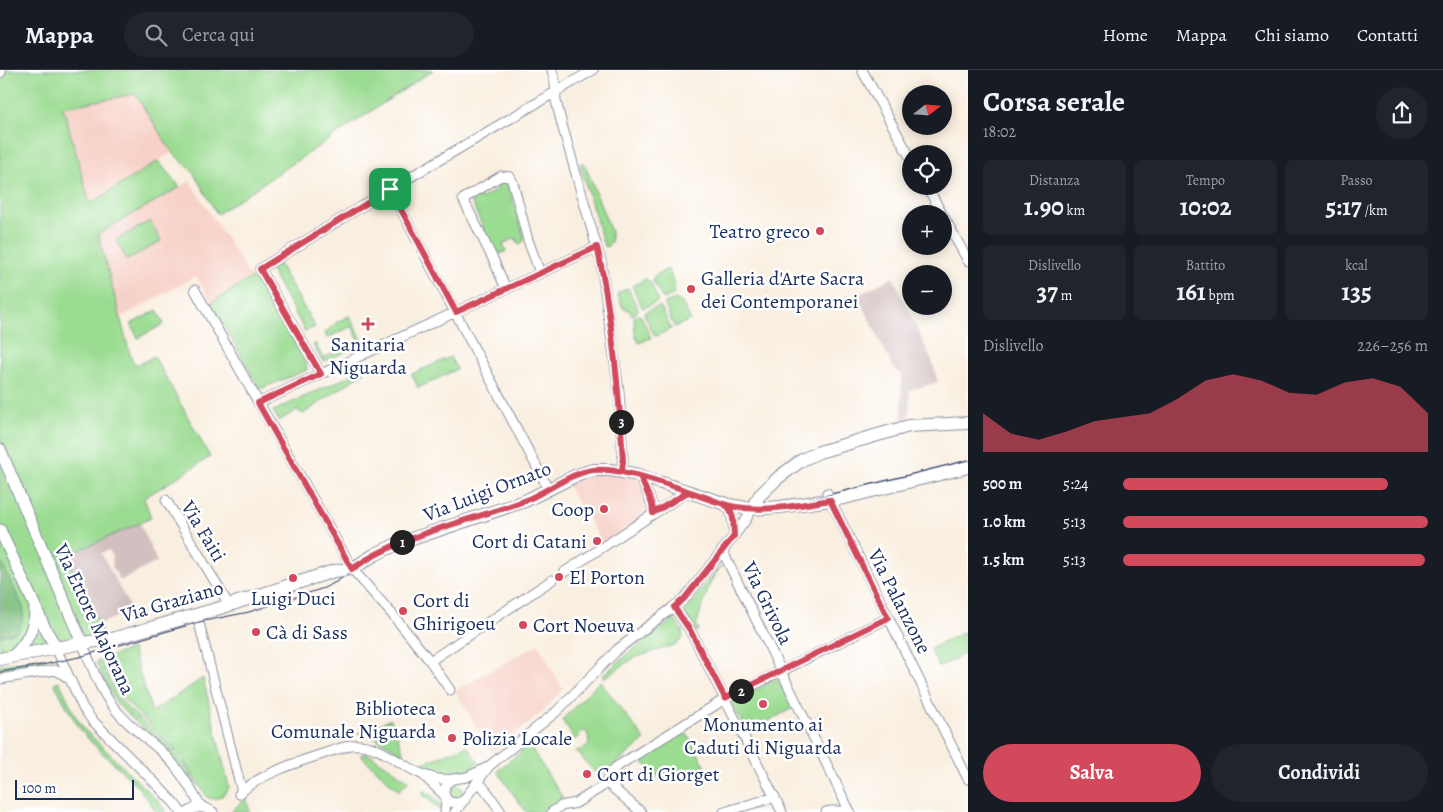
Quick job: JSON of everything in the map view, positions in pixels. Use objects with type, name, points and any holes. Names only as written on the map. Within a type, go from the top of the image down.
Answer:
[{"type":"main road","points":[[751,509],[760,495],[779,477],[802,460],[819,452],[910,426],[968,423]]},
{"type":"main road","name":"Via Luigi Ornato","points":[[352,569],[374,555],[397,544],[525,501],[587,472],[600,470],[640,476],[734,507],[751,509],[768,508],[829,497],[968,467]]},
{"type":"main road","name":"Via Graziano","points":[[6,658],[112,638],[197,615],[334,571],[352,569]]},
{"type":"street","points":[[552,70],[561,121],[598,251],[612,331],[619,392],[622,472]]},
{"type":"street","points":[[321,374],[260,269],[390,189],[593,70]]},
{"type":"street","points":[[862,70],[903,145]]},
{"type":"street","points":[[506,289],[463,199],[501,176],[510,177],[513,183],[528,240],[540,273]]},
{"type":"street","points":[[390,189],[549,490]]},
{"type":"street","points":[[952,232],[968,261]]},
{"type":"street","points":[[258,403],[540,273],[598,251]]},
{"type":"street","points":[[195,290],[352,569],[392,614],[430,661],[450,690]]},
{"type":"street","name":"Via Ettore Majorana","points":[[0,449],[82,643],[112,706],[163,754],[181,774],[200,804],[209,810]]},
{"type":"street","points":[[640,476],[652,504],[653,513]]},
{"type":"street","points":[[563,573],[688,492]]},
{"type":"street","name":"Via Palanzone","points":[[829,497],[968,779]]},
{"type":"street","name":"Via Faiti","points":[[166,500],[229,605]]},
{"type":"street","points":[[724,504],[732,513],[734,536]]},
{"type":"street","points":[[445,812],[444,792],[445,785],[449,781],[486,768],[556,712],[618,649],[684,599],[734,536],[751,509]]},
{"type":"street","points":[[0,530],[83,708],[92,720],[181,812]]},
{"type":"street","name":"Via Grivola","points":[[722,550],[850,812]]},
{"type":"street","points":[[430,661],[552,580]]},
{"type":"street","points":[[6,658],[26,643],[34,618],[34,602]]},
{"type":"street","points":[[674,607],[690,630],[782,812]]},
{"type":"street","points":[[197,615],[240,793],[257,780],[280,770],[357,744],[374,747],[423,775],[462,781],[468,790],[466,798],[460,803],[454,804],[449,802],[423,775]]},
{"type":"street","points":[[552,812],[562,806],[576,803],[600,788],[616,767],[725,698],[888,618]]},
{"type":"street","points":[[0,679],[55,670],[65,675],[72,682]]},
{"type":"street","points":[[455,812],[486,768]]},
{"type":"street","points":[[478,781],[501,812]]},
{"type":"street","points":[[606,782],[641,812]]},
{"type":"street","points":[[724,812],[743,810],[775,797]]},
{"type":"street","points":[[188,812],[198,808],[209,810]]},
{"type":"street","points":[[826,812],[850,812]]},
{"type":"shaded area","points":[[135,94],[172,152],[90,205],[63,107]]},
{"type":"shaded area","points":[[190,181],[251,278],[211,303],[196,276],[120,318],[98,234]]},
{"type":"shaded area","points":[[893,277],[902,296],[902,315],[911,315],[932,361],[938,382],[910,390],[909,418],[902,420],[901,375],[892,366],[858,295]]},
{"type":"shaded area","points":[[594,473],[640,479],[651,513],[604,545],[566,484]]},
{"type":"shaded area","points":[[140,523],[157,562],[120,581],[112,566],[111,558],[113,557],[109,550],[101,553],[135,616],[127,619],[124,614],[99,624],[65,556]]},
{"type":"shaded area","points":[[538,644],[563,689],[542,713],[492,752],[455,691]]},
{"type":"green space","points":[[0,70],[433,70],[217,214],[193,172],[172,152],[135,94],[63,107],[90,204],[158,161],[180,187],[98,234],[131,358],[137,366],[154,356],[210,457],[144,498],[151,518],[66,556],[103,635],[0,653]]},
{"type":"green space","points":[[582,162],[586,167],[611,232],[611,242],[607,247],[604,246],[580,165]]},
{"type":"green space","points":[[501,180],[508,184],[525,240],[519,245],[515,238],[503,244],[506,251],[500,254],[493,249],[470,199],[477,194],[481,199],[498,189],[497,183]]},
{"type":"green space","points":[[150,221],[161,241],[127,260],[116,240]]},
{"type":"green space","points":[[279,264],[315,327],[305,331],[270,269]]},
{"type":"green space","points":[[668,269],[675,285],[674,294],[664,299],[653,281],[654,276]]},
{"type":"green space","points":[[251,278],[263,289],[306,362],[307,370],[260,389],[211,303]]},
{"type":"green space","points":[[646,279],[650,282],[658,300],[643,308],[632,286]]},
{"type":"green space","points":[[628,288],[638,309],[632,315],[629,310],[623,308],[617,294]]},
{"type":"green space","points":[[675,299],[682,303],[691,320],[674,327],[665,303]]},
{"type":"green space","points":[[659,306],[671,329],[656,336],[644,314]]},
{"type":"green space","points":[[157,310],[164,324],[138,338],[131,324]]},
{"type":"green space","points":[[637,315],[641,316],[651,338],[639,343],[635,334],[634,317]]},
{"type":"green space","points":[[349,316],[364,343],[323,362],[313,345],[315,343],[323,358],[359,341],[352,326],[327,338],[325,333],[337,322]]},
{"type":"green space","points":[[450,357],[457,369],[418,388],[412,374]]},
{"type":"green space","points":[[361,371],[365,372],[303,414],[297,410],[279,421],[273,411]]},
{"type":"green space","points":[[0,560],[23,607],[23,613],[17,632],[0,636]]},
{"type":"green space","points":[[721,566],[711,581],[696,625],[699,630],[695,632],[684,611]]},
{"type":"green space","points":[[674,619],[682,630],[683,638],[677,644],[634,658],[604,678],[602,676],[632,650]]},
{"type":"green space","points":[[968,630],[968,652],[939,667],[930,649]]},
{"type":"green space","points":[[132,649],[152,712],[203,678],[229,787],[220,797],[214,799],[207,797],[182,757],[124,700],[117,689],[103,659]]},
{"type":"green space","points":[[42,658],[43,668],[0,675],[0,665]]},
{"type":"green space","points":[[100,660],[115,692],[122,702],[175,752],[192,775],[197,787],[194,786],[182,769],[160,745],[118,705],[96,662]]},
{"type":"green space","points":[[775,680],[781,682],[793,708],[747,732],[733,706],[735,700]]},
{"type":"green space","points":[[59,681],[75,715],[84,729],[159,802],[166,812],[156,812],[131,780],[83,733],[54,683]]},
{"type":"green space","points":[[600,681],[645,740],[599,777],[576,751],[583,749],[589,744],[588,735],[585,730],[575,740],[562,720]]},
{"type":"green space","points":[[391,719],[405,757],[389,745],[358,733]]},
{"type":"green space","points":[[684,729],[706,767],[661,779],[639,759]]},
{"type":"green space","points":[[529,745],[563,798],[545,812],[526,812],[497,771]]},
{"type":"green space","points":[[467,746],[479,763],[462,772],[448,775],[418,765]]},
{"type":"green space","points":[[366,754],[409,781],[399,791],[360,755]]},
{"type":"green space","points":[[456,784],[461,786],[463,791],[461,796],[456,798],[451,796],[449,791],[451,786]]},
{"type":"green space","points":[[424,791],[438,801],[441,811],[422,794]]},
{"type":"green space","points":[[246,798],[250,812],[232,812],[233,810]]},
{"type":"tram line","points":[[0,672],[79,657],[199,622],[249,612],[324,588],[366,562],[394,548],[530,500],[592,472],[609,472],[631,476],[733,508],[760,511],[968,460]]},
{"type":"place","name":"Teatro greco","points":[[820,231]]},
{"type":"place","name":"Galleria d'Arte Sacra dei Contemporanei","points":[[691,289]]},
{"type":"place","name":"Sanitaria Niguarda","points":[[368,324]]},
{"type":"place","name":"Coop","points":[[604,509]]},
{"type":"place","name":"Cort di Catani","points":[[597,541]]},
{"type":"place","name":"El Porton","points":[[559,577]]},
{"type":"place","name":"Luigi Duci","points":[[293,578]]},
{"type":"place","name":"Cort di Ghirigoeu","points":[[403,611]]},
{"type":"place","name":"Cort Noeuva","points":[[523,625]]},
{"type":"place","name":"Cà di Sass","points":[[256,632]]},
{"type":"place","name":"Monumento ai Caduti di Niguarda","points":[[763,704]]},
{"type":"place","name":"Biblioteca Comunale Niguarda","points":[[446,719]]},
{"type":"place","name":"Polizia Locale","points":[[452,738]]},
{"type":"place","name":"Cort di Giorget","points":[[587,774]]},
{"type":"route","points":[[390,189],[260,269],[321,374],[258,403],[352,569],[374,555],[397,544],[525,501],[582,473],[593,470],[610,470],[640,476],[688,492],[724,504],[730,510],[734,536],[684,599],[674,607],[690,630],[725,698],[888,618],[830,500],[749,509],[734,507],[688,492],[653,513],[652,504],[640,476],[622,472],[619,392],[612,331],[597,247],[456,312],[390,189]]}]
